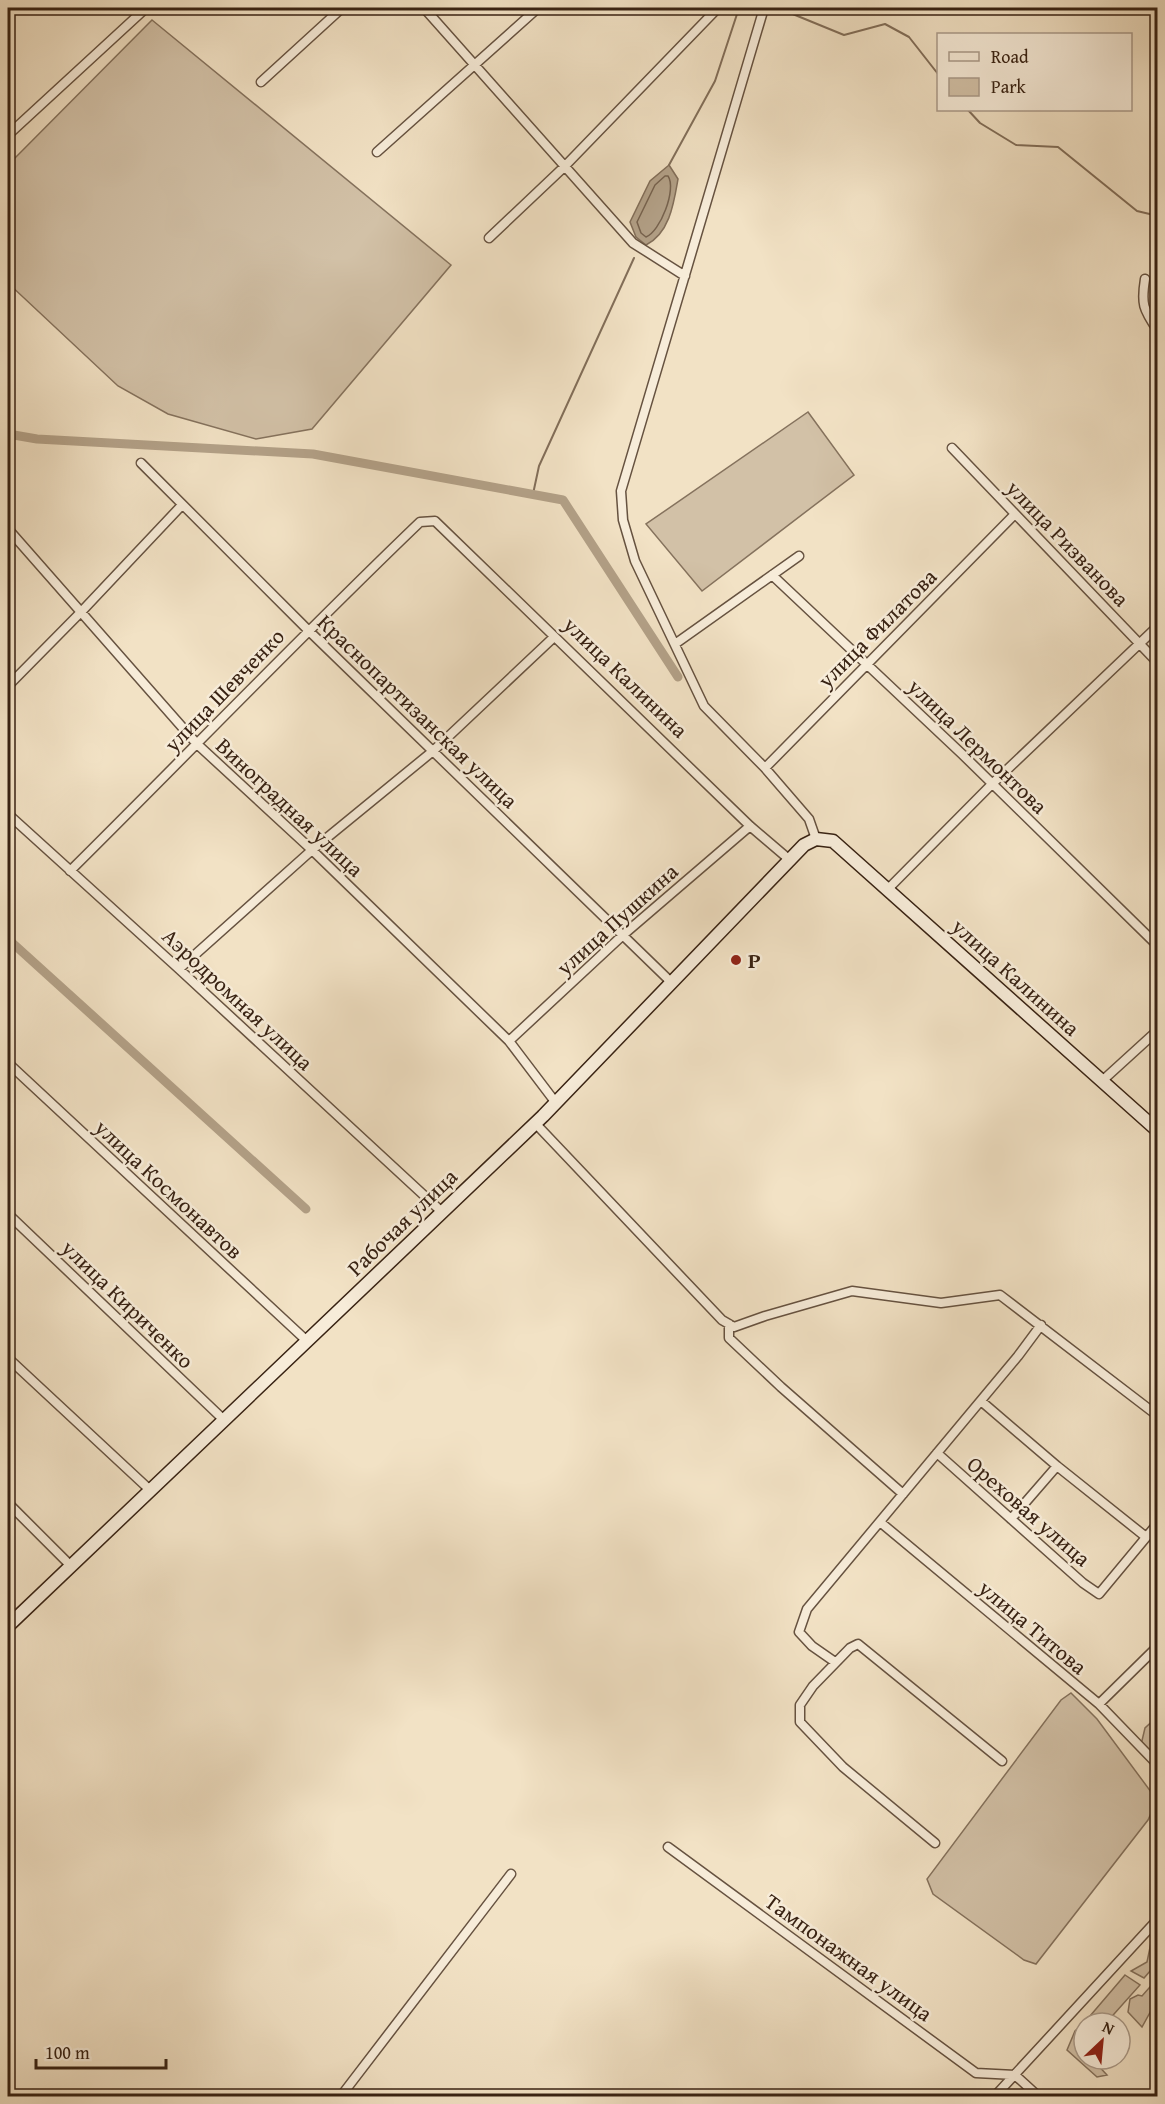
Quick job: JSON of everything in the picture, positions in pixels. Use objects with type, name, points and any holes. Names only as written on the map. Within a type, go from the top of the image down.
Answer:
[{"type":"street","points":[[8,135],[147,8]]},
{"type":"street","points":[[261,82],[342,8]]},
{"type":"street","points":[[424,8],[633,243],[685,276]]},
{"type":"street","points":[[377,152],[538,8]]},
{"type":"street","points":[[764,8],[621,491],[623,520],[635,561],[704,706],[765,768],[808,819],[816,838]]},
{"type":"street","points":[[489,238],[564,167],[716,10]]},
{"type":"street","points":[[1145,279],[1142,301],[1149,318],[1158,331]]},
{"type":"street","name":"улица Ризванова","points":[[952,448],[1158,663]]},
{"type":"street","name":"Краснопартизанская улица","points":[[141,463],[308,630],[672,983]]},
{"type":"street","points":[[8,686],[82,612],[182,505]]},
{"type":"street","name":"улица Филатова","points":[[765,768],[1015,514]]},
{"type":"street","name":"улица Шевченко","points":[[70,871],[308,630],[420,522],[435,521]]},
{"type":"street","name":"улица Калинина","points":[[435,521],[750,826],[790,861]]},
{"type":"street","name":"Виноградная улица","points":[[8,529],[197,744],[312,850],[509,1041],[556,1103]]},
{"type":"street","points":[[675,644],[799,556]]},
{"type":"street","name":"улица Лермонтова","points":[[772,575],[1158,946]]},
{"type":"street","points":[[887,890],[992,784],[1158,626]]},
{"type":"street","points":[[179,969],[312,850],[434,751],[554,637]]},
{"type":"street","name":"Аэродромная улица","points":[[8,814],[442,1212]]},
{"type":"street","name":"улица Пушкина","points":[[509,1041],[623,935],[750,826]]},
{"type":"street","name":"улица Калинина","points":[[816,838],[833,841],[1158,1131]]},
{"type":"street","name":"Рабочая улица","points":[[8,1626],[535,1124],[804,845],[816,838]]},
{"type":"street","points":[[1102,1081],[1158,1030]]},
{"type":"street","name":"улица Космонавтов","points":[[8,1063],[307,1341]]},
{"type":"street","points":[[535,1124],[725,1322],[734,1327],[852,1291],[941,1304],[1000,1295],[1158,1416]]},
{"type":"street","name":"улица Кириченко","points":[[8,1214],[224,1420]]},
{"type":"street","points":[[725,1322],[729,1338],[903,1494]]},
{"type":"street","points":[[835,1662],[812,1646],[800,1632],[807,1609],[981,1401],[1041,1325]]},
{"type":"street","points":[[8,1358],[150,1490]]},
{"type":"street","points":[[981,1401],[1057,1466],[1146,1537],[1158,1523]]},
{"type":"street","name":"Ореховая улица","points":[[937,1453],[1099,1594],[1146,1537]]},
{"type":"street","points":[[1011,1519],[1057,1466]]},
{"type":"street","points":[[8,1503],[71,1566]]},
{"type":"street","name":"улица Титова","points":[[880,1522],[1099,1704],[1158,1765]]},
{"type":"street","points":[[935,1843],[843,1767],[800,1722],[800,1705],[813,1686],[850,1648],[858,1644],[1002,1761]]},
{"type":"street","points":[[1099,1704],[1158,1646]]},
{"type":"street","name":"Тампонажная улица","points":[[668,1846],[976,2073],[1015,2075]]},
{"type":"street","points":[[341,2097],[511,1874]]},
{"type":"street","points":[[995,2097],[1158,1918]]},
{"type":"street","points":[[1015,2075],[1038,2097]]},
{"type":"green space","points":[[152,20],[451,265],[312,429],[256,439],[168,414],[118,386],[8,283],[8,165]]},
{"type":"green space","points":[[808,412],[854,475],[702,591],[646,524]]},
{"type":"green space","points":[[1071,1693],[1097,1719],[1157,1800],[1148,1820],[1036,1964],[1024,1960],[933,1894],[927,1879],[1061,1700]]},
{"type":"green space","points":[[1157,1717],[1157,1753],[1144,1755],[1140,1749],[1145,1728]]},
{"type":"green space","points":[[1157,1928],[1157,1963],[1144,1978],[1131,1971],[1147,1962],[1153,1933]]},
{"type":"green space","points":[[1125,1975],[1140,1985],[1117,2011],[1094,2011]]},
{"type":"green space","points":[[1157,1979],[1157,2008],[1152,2009],[1142,2027],[1132,2016],[1132,2011],[1128,2011],[1130,1999],[1138,1995],[1142,1996]]},
{"type":"green space","points":[[1072,2038],[1072,2054],[1067,2050]]},
{"type":"green space","points":[[1090,2071],[1103,2071],[1107,2075],[1097,2077]]},
{"type":"water","points":[[669,165],[678,179],[670,216],[661,233],[646,245],[636,237],[630,222],[650,181]]},
{"type":"waterway","points":[[669,165],[715,81],[739,8]]},
{"type":"waterway","points":[[778,8],[844,35],[885,24],[909,37],[937,73]]},
{"type":"waterway","points":[[969,111],[980,123],[1016,145],[1058,147],[1137,211],[1158,216]]},
{"type":"waterway","points":[[533,494],[539,466],[634,258]]},
{"type":"waterway","points":[[8,434],[37,439],[313,454],[563,500],[678,677]]},
{"type":"waterway","points":[[8,939],[306,1209]]},
{"type":"place","name":"Р","points":[[736,960]]}]
